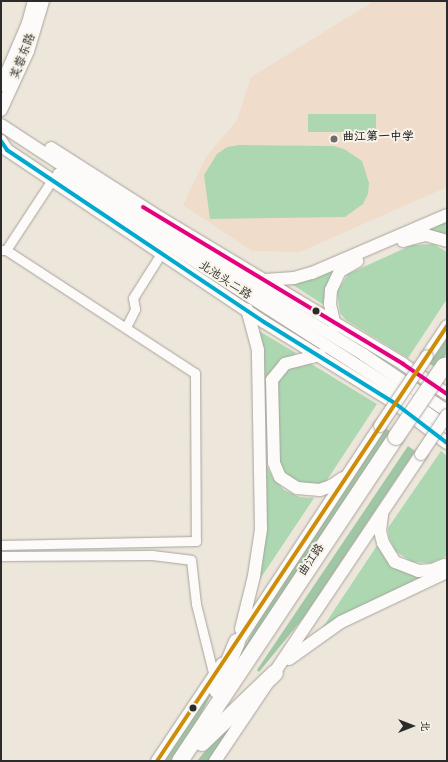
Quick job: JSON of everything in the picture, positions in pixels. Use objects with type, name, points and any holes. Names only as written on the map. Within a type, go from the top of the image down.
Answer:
[{"type":"highway","name":"曲江路","points":[[180,761],[197,743],[446,369]]},
{"type":"highway","points":[[197,743],[228,668],[237,642]]},
{"type":"highway","points":[[197,743],[275,673]]},
{"type":"highway","name":"曲江路","points":[[190,761],[197,743]]},
{"type":"main road","name":"芙蓉东路","points":[[1,86],[28,23],[34,1]]},
{"type":"main road","name":"芙蓉东路","points":[[1,110],[28,51],[43,1]]},
{"type":"main road","points":[[2,130],[21,129],[162,220],[334,322],[447,394]]},
{"type":"main road","name":"北池头二路","points":[[2,130],[175,239],[348,345],[447,411]]},
{"type":"main road","name":"北池头二路","points":[[2,130],[230,286],[344,358],[447,427]]},
{"type":"main road","points":[[1,141],[7,150],[247,310],[396,404],[447,443]]},
{"type":"main road","points":[[227,270],[264,280],[303,276],[447,214]]},
{"type":"main road","points":[[348,345],[334,322],[331,290],[344,267],[414,237],[432,236],[447,241]]},
{"type":"main road","points":[[230,286],[247,310],[258,350],[261,529],[254,576],[237,642]]},
{"type":"main road","name":"曲江路","points":[[157,761],[447,326]]},
{"type":"main road","points":[[344,358],[317,355],[285,364],[272,380],[274,463],[284,481],[297,488],[309,490],[331,486],[351,470]]},
{"type":"main road","points":[[215,761],[447,415]]},
{"type":"main road","points":[[384,510],[380,531],[385,548],[395,562],[405,568],[423,571],[447,564]]},
{"type":"main road","points":[[275,673],[299,650],[341,622],[447,572]]},
{"type":"street","points":[[1,545],[196,541],[195,373],[126,327],[4,250],[52,180]]},
{"type":"street","points":[[126,327],[135,309],[133,298],[162,252]]},
{"type":"street","points":[[1,556],[152,555],[191,560],[196,604],[214,676]]},
{"type":"shaded area","name":"曲江第一中学","points":[[374,1],[447,1],[447,187],[300,252],[252,251],[183,205],[206,157],[237,120],[251,77]]},
{"type":"green space","points":[[308,114],[376,114],[376,132],[308,132]]},
{"type":"green space","points":[[239,145],[333,146],[344,149],[362,161],[369,183],[368,194],[363,204],[345,217],[210,219],[204,175],[217,154],[227,147]]},
{"type":"green space","points":[[447,218],[447,237],[416,232]]},
{"type":"green space","points":[[433,244],[447,252],[447,299],[408,358],[346,320],[340,313],[337,292],[348,274],[412,245]]},
{"type":"green space","points":[[341,264],[327,307],[290,283]]},
{"type":"green space","points":[[259,331],[296,353],[268,379],[263,390]]},
{"type":"green space","points":[[447,337],[447,353],[437,369],[429,363]]},
{"type":"green space","points":[[308,362],[377,404],[323,486],[289,481],[280,471],[275,385],[287,370]]},
{"type":"green space","points":[[385,428],[392,433],[238,659],[261,616]]},
{"type":"green space","points":[[408,446],[415,451],[304,617],[259,672],[257,670]]},
{"type":"green space","points":[[441,451],[447,456],[447,556],[431,563],[412,562],[395,551],[389,537],[388,528]]},
{"type":"green space","points":[[264,461],[273,478],[284,490],[300,497],[314,498],[256,585]]},
{"type":"green space","points":[[378,544],[387,559],[426,577],[321,630]]},
{"type":"green space","points":[[213,684],[216,685],[192,732],[173,761],[164,761]]},
{"type":"green space","points":[[244,710],[210,761],[197,761],[211,744]]},
{"type":"transit line","points":[[1,141],[7,150],[264,322],[396,404],[447,443]]},
{"type":"transit line","points":[[143,207],[403,364],[447,394]]},
{"type":"transit line","points":[[157,761],[447,326]]},
{"type":"place","name":"曲江第一中学","points":[[334,139]]}]
